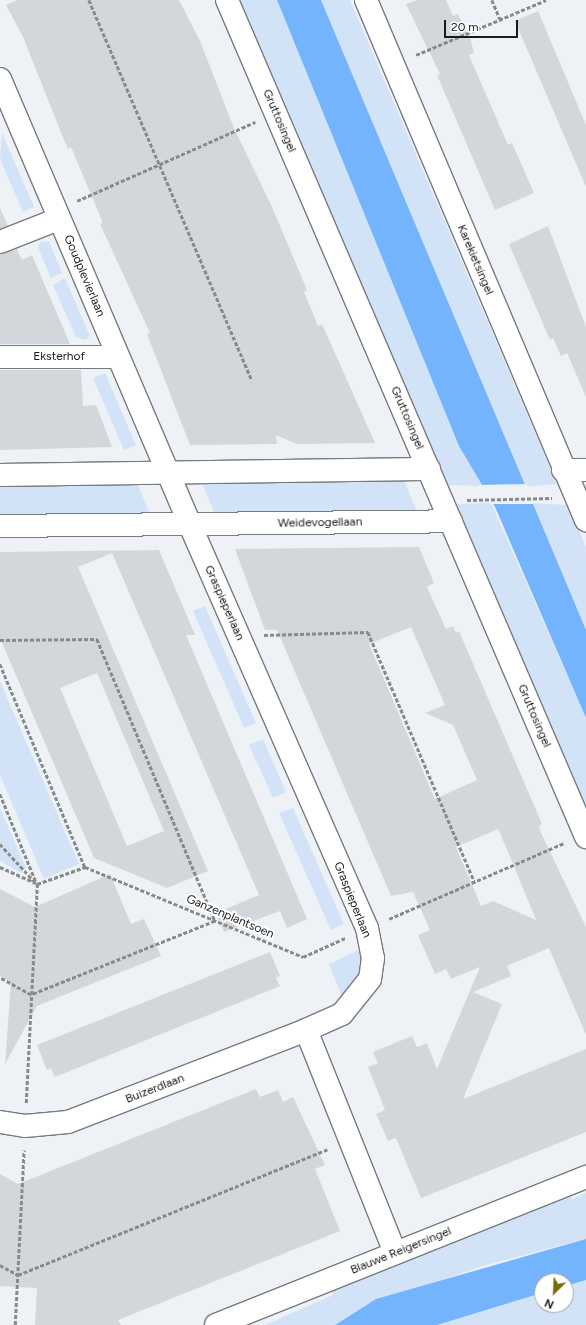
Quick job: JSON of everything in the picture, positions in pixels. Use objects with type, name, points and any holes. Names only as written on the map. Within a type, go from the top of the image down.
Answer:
[{"type":"street","name":"Gruttosingel","points":[[227,0],[452,521],[585,836]]},
{"type":"street","name":"Karekietsingel","points":[[366,0],[563,470],[586,520]]},
{"type":"street","name":"Goudplevierlaan","points":[[0,79],[7,115],[58,215],[118,357],[169,472]]},
{"type":"street","points":[[0,242],[58,215]]},
{"type":"street","name":"Eksterhof","points":[[0,357],[118,357]]},
{"type":"street","points":[[0,475],[429,469]]},
{"type":"street","points":[[563,470],[586,470]]},
{"type":"street","points":[[169,472],[190,525]]},
{"type":"street","name":"Weidevogellaan","points":[[0,526],[452,521]]},
{"type":"street","name":"Graspieperlaan","points":[[190,525],[366,928],[373,958],[370,979],[342,1014],[306,1030]]},
{"type":"street","points":[[306,1030],[395,1253]]},
{"type":"street","name":"Buizerdlaan","points":[[0,1122],[25,1126],[68,1122],[306,1030]]},
{"type":"street","name":"Blauwe Reigersingel","points":[[216,1325],[586,1177]]},
{"type":"path","points":[[90,0],[252,381]]},
{"type":"path","points":[[492,0],[500,19]]},
{"type":"path","points":[[394,65],[546,0]]},
{"type":"path","points":[[58,215],[160,163],[275,113]]},
{"type":"path","points":[[463,500],[555,498]]},
{"type":"path","points":[[263,635],[368,632],[474,881]]},
{"type":"path","points":[[0,640],[97,639],[215,921],[32,995],[0,978]]},
{"type":"path","points":[[0,664],[85,867],[37,884],[0,867]]},
{"type":"path","points":[[0,794],[37,884],[15,1325]]},
{"type":"path","name":"Ganzenplantsoen","points":[[85,867],[303,957],[474,881],[585,836]]},
{"type":"path","points":[[0,844],[37,884]]},
{"type":"path","points":[[18,1275],[350,1140]]},
{"type":"path","points":[[0,1265],[18,1275]]},
{"type":"shaded area","points":[[238,0],[277,0],[459,446],[482,486],[443,485]]},
{"type":"shaded area","points":[[321,0],[350,0],[557,484],[525,487]]},
{"type":"shaded area","points":[[2,133],[34,207],[23,212],[0,159]]},
{"type":"shaded area","points":[[49,241],[62,273],[51,278],[38,248],[40,242]]},
{"type":"shaded area","points":[[65,278],[90,336],[86,340],[76,337],[53,285]]},
{"type":"shaded area","points":[[105,373],[136,445],[124,450],[93,378]]},
{"type":"shaded area","points":[[403,478],[418,514],[216,517],[201,480]]},
{"type":"shaded area","points":[[136,481],[152,518],[0,520],[0,482]]},
{"type":"shaded area","points":[[491,503],[586,718],[586,818],[454,504]]},
{"type":"shaded area","points":[[532,503],[568,505],[586,547],[586,630]]},
{"type":"shaded area","points":[[205,606],[256,723],[244,728],[193,611]]},
{"type":"shaded area","points":[[0,681],[79,864],[44,879],[0,775]]},
{"type":"shaded area","points":[[263,739],[286,792],[273,798],[249,745]]},
{"type":"shaded area","points":[[0,808],[26,868],[21,873],[0,861]]},
{"type":"shaded area","points":[[293,808],[344,924],[331,930],[279,813]]},
{"type":"shaded area","points":[[361,949],[364,964],[359,980],[342,997],[329,964]]},
{"type":"shaded area","points":[[568,1192],[572,1199],[586,1193],[586,1239],[486,1265],[365,1306],[335,1325],[265,1325],[333,1295],[331,1287]]},
{"type":"shaded area","points":[[586,1280],[586,1325],[437,1325],[534,1295],[534,1313],[574,1313],[574,1284]]},
{"type":"water","points":[[277,0],[321,0],[586,630],[586,718],[495,507],[459,446]]},
{"type":"water","points":[[586,1239],[586,1280],[574,1284],[574,1273],[534,1273],[534,1295],[437,1325],[335,1325],[376,1299]]},
{"type":"pier","points":[[527,484],[535,504],[490,504],[479,485]]},
{"type":"building","points":[[18,0],[179,0],[200,41],[234,128],[272,207],[307,290],[304,292],[318,326],[322,324],[375,443],[297,444],[276,435],[277,444],[190,445],[147,334],[150,333],[100,224],[103,223],[71,147],[68,149],[64,140],[23,37],[6,5]]},
{"type":"building","points":[[418,0],[446,0],[453,16],[458,14],[471,41],[474,53],[469,55],[508,145],[512,143],[534,193],[495,210],[437,75],[440,74],[406,4]]},
{"type":"building","points":[[538,11],[586,125],[586,187],[515,21]]},
{"type":"building","points":[[0,208],[8,226],[0,229]]},
{"type":"building","points":[[548,226],[586,327],[586,397],[567,353],[561,356],[553,338],[550,340],[509,244]]},
{"type":"building","points":[[17,249],[22,260],[32,255],[70,344],[0,344],[0,254]]},
{"type":"building","points":[[0,370],[81,370],[83,406],[96,405],[112,447],[0,450]]},
{"type":"building","points":[[419,547],[434,583],[427,587],[446,629],[453,626],[456,633],[459,631],[542,824],[539,826],[541,833],[586,927],[586,1035],[549,948],[507,966],[511,976],[473,992],[502,1004],[463,1099],[586,1049],[586,1132],[421,1198],[396,1138],[388,1141],[376,1114],[385,1110],[368,1067],[378,1063],[373,1052],[412,1036],[417,1047],[427,1043],[437,1069],[480,967],[451,979],[446,969],[435,974],[418,935],[430,930],[413,892],[391,896],[277,630],[265,630],[235,549]],"holes":[[[411,627],[445,705],[425,713],[453,725],[477,780],[435,799],[369,644]],[[498,829],[509,854],[536,920],[493,901],[481,906],[456,847]]]},
{"type":"building","points":[[159,550],[195,635],[186,635],[307,919],[287,928],[280,911],[224,932],[216,913],[259,895],[112,553],[78,567],[208,871],[167,888],[94,858],[0,638],[0,552]],"holes":[[[97,673],[164,831],[127,846],[60,688]]]},
{"type":"building","points":[[110,874],[131,924],[144,919],[161,956],[37,1006],[5,1064],[11,982],[0,976],[0,889],[35,907]]},
{"type":"building","points":[[270,952],[280,976],[276,978],[280,986],[55,1077],[51,1068],[47,1070],[37,1045]]},
{"type":"building","points":[[256,1089],[260,1097],[278,1090],[283,1102],[293,1097],[325,1165],[315,1169],[340,1231],[118,1320],[121,1325],[35,1325],[37,1288],[0,1286],[0,1174],[18,1184]]}]
